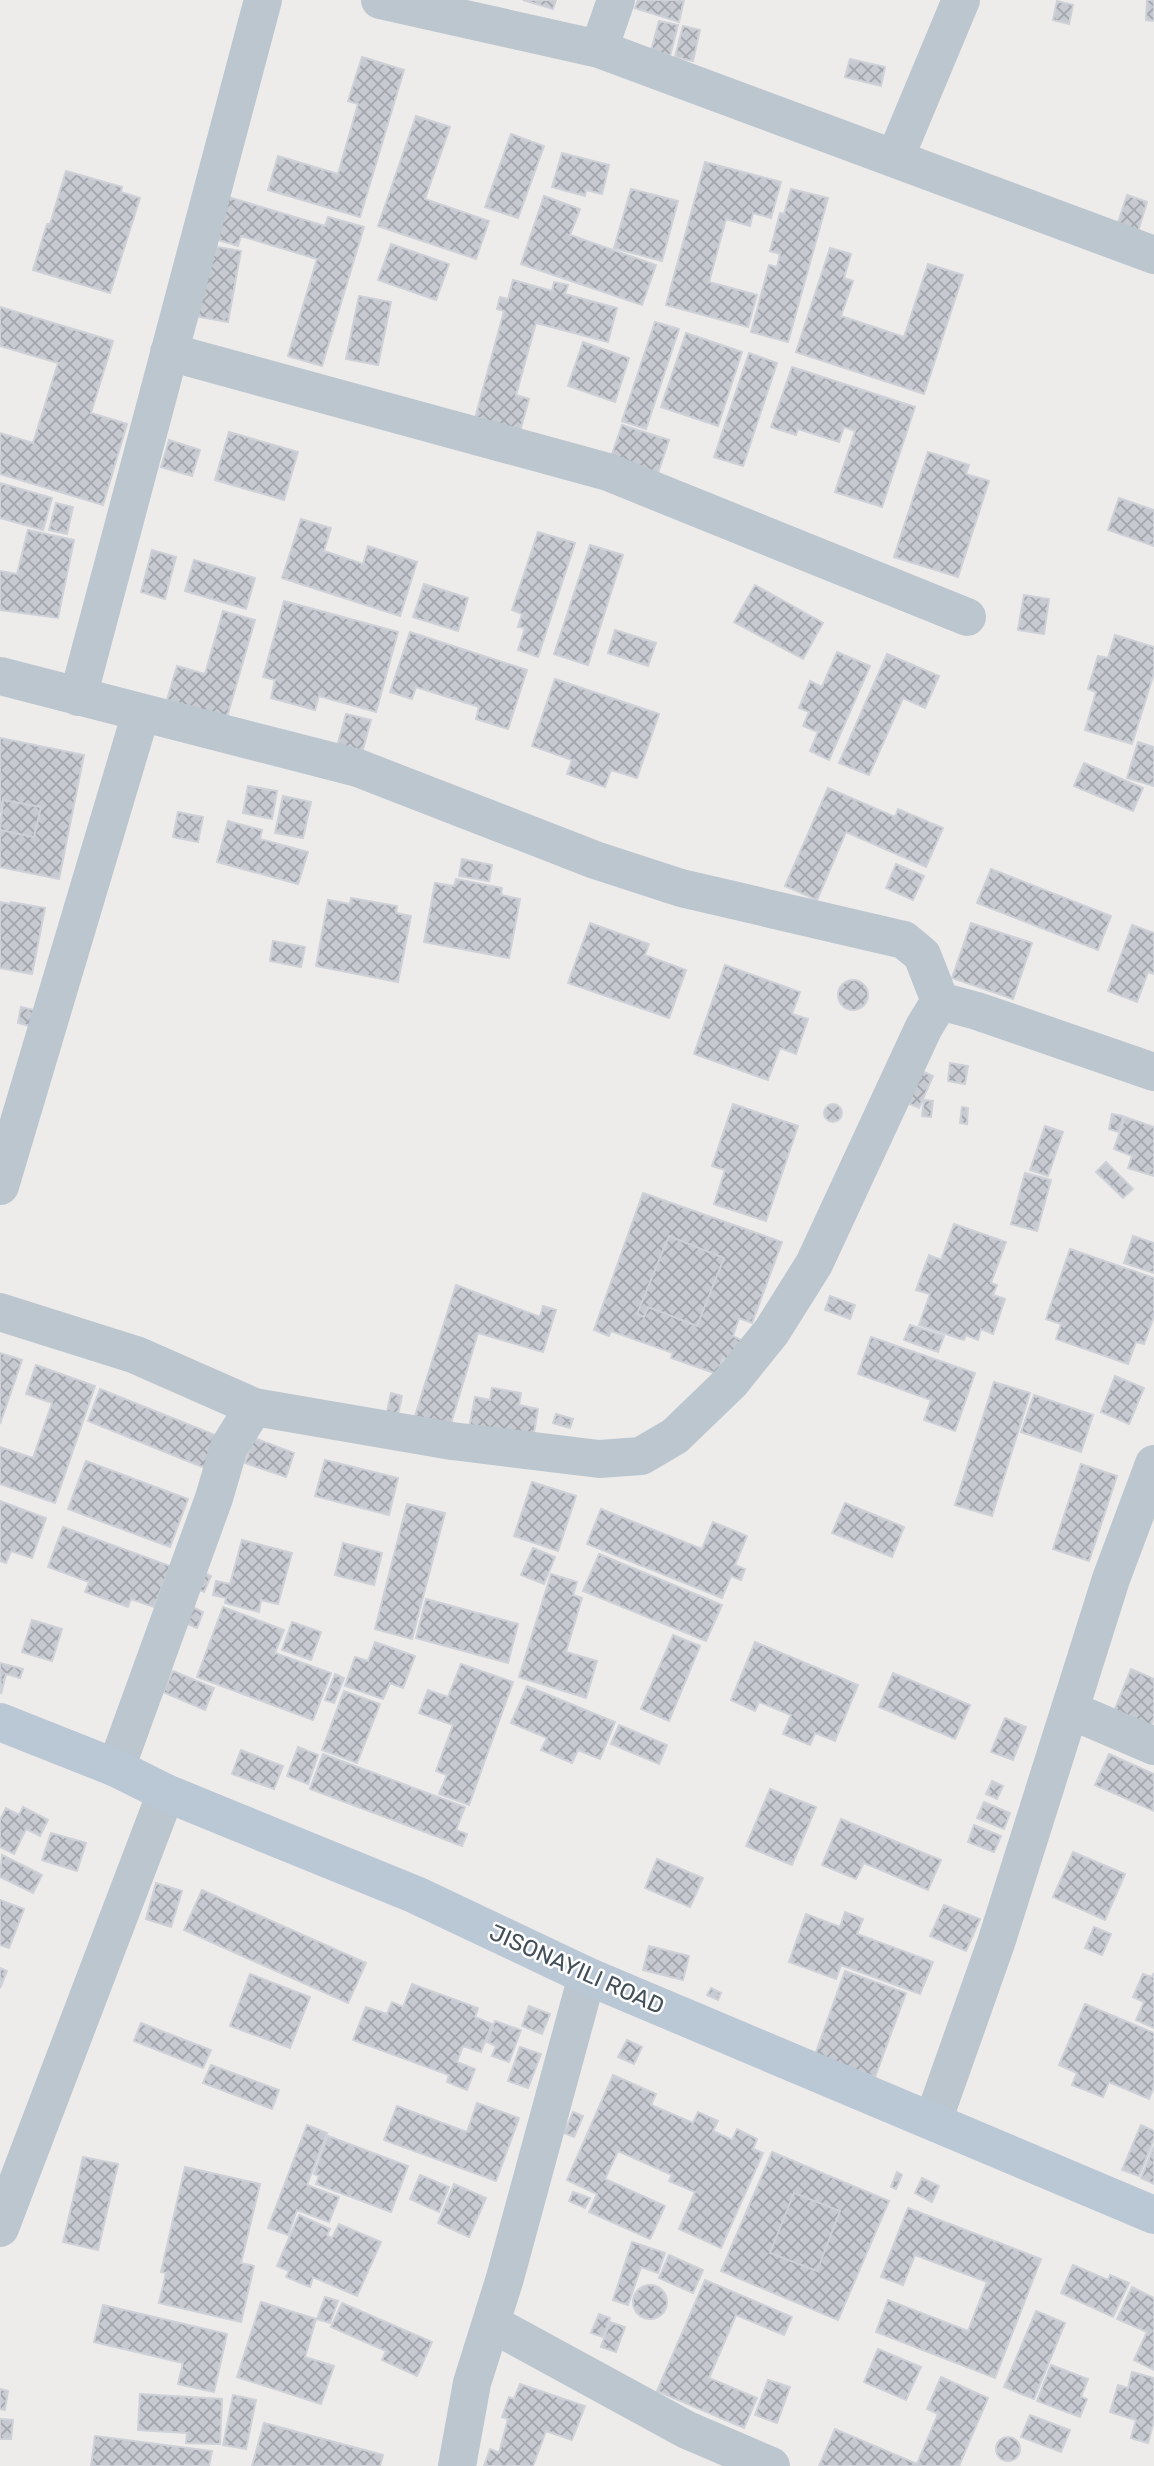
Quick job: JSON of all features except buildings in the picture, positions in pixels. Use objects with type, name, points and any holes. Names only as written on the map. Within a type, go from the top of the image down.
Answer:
[{"type":"street","points":[[78,697],[263,0]]},
{"type":"street","points":[[380,0],[599,50],[1154,255]]},
{"type":"street","points":[[599,50],[615,0]]},
{"type":"street","points":[[895,158],[961,0]]},
{"type":"street","points":[[169,352],[608,472],[967,617]]},
{"type":"street","points":[[0,676],[358,768],[595,860],[681,888],[904,940],[922,955],[940,1001]]},
{"type":"street","points":[[0,1186],[141,713]]},
{"type":"street","points":[[940,1001],[977,1011],[1154,1072]]},
{"type":"street","points":[[0,1312],[136,1355],[254,1408],[452,1441],[599,1459],[641,1457],[675,1436],[731,1382],[772,1331],[814,1264],[919,1037],[940,1001]]},
{"type":"street","points":[[116,1768],[214,1498],[229,1447],[254,1408]]},
{"type":"street","points":[[933,2120],[996,1943],[1111,1579],[1154,1464]]},
{"type":"street","points":[[1070,1710],[1154,1746]]},
{"type":"street","name":"JISONAYILI ROAD","points":[[0,1722],[416,1895],[587,1976],[1154,2215]]},
{"type":"street","points":[[0,2228],[166,1793]]},
{"type":"street","points":[[457,2466],[472,2383],[587,1976]]},
{"type":"street","points":[[491,2323],[687,2430],[771,2466]]}]
